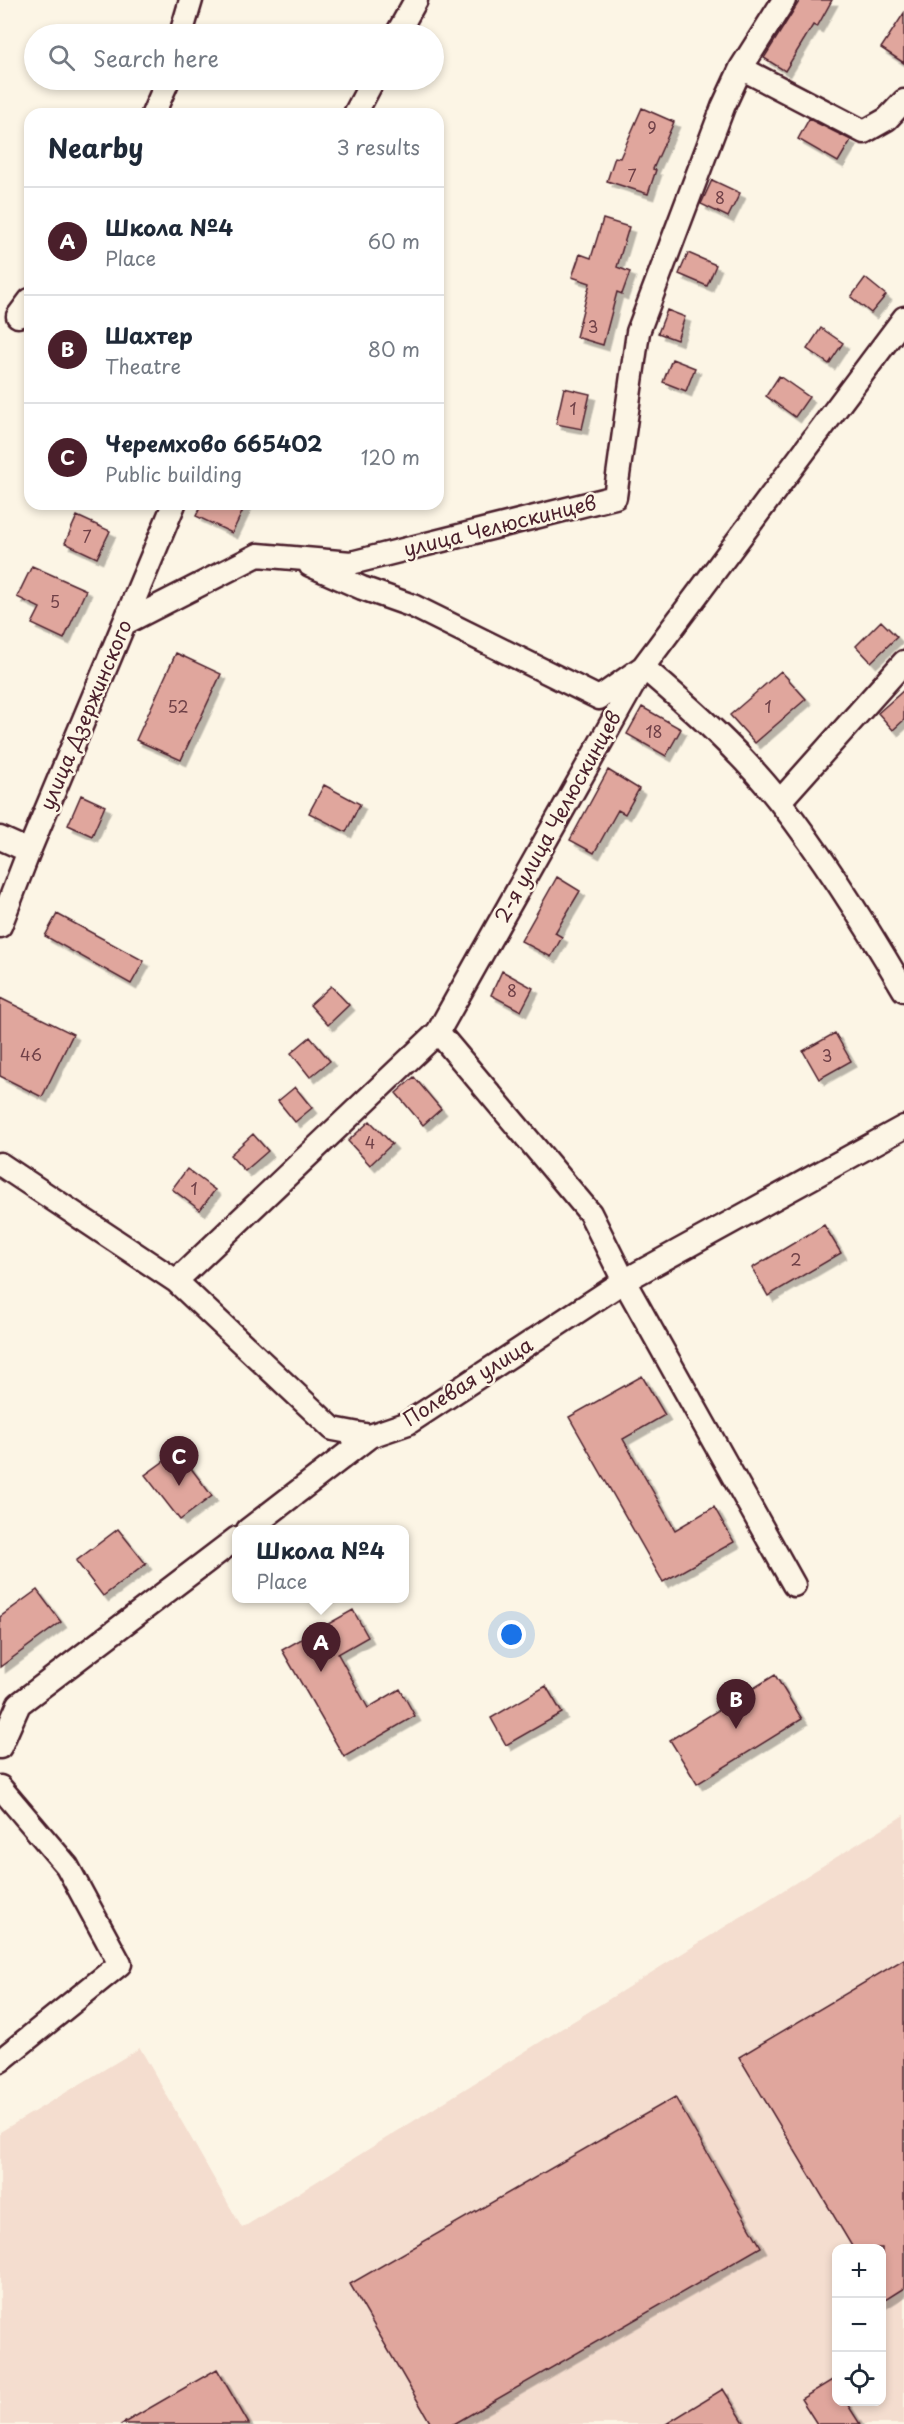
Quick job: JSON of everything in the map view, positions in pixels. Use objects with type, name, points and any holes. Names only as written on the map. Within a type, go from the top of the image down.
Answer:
[{"type":"street","points":[[184,24],[191,0]]},
{"type":"street","points":[[403,24],[416,0]]},
{"type":"street","name":"улица Челюскинцев","points":[[125,623],[258,555],[351,563],[615,497],[638,332],[723,107],[741,68],[784,0]]},
{"type":"street","points":[[741,68],[864,132],[887,119],[904,101]]},
{"type":"street","points":[[156,108],[164,90]]},
{"type":"street","points":[[358,108],[368,90]]},
{"type":"street","name":"2-я улица Челюскинцев","points":[[176,1281],[438,1032],[643,667],[904,318]]},
{"type":"street","name":"улица Дзержинского","points":[[0,926],[172,510]]},
{"type":"street","points":[[301,559],[362,588],[413,606],[599,698],[643,667],[718,735],[780,801],[860,915],[904,990]]},
{"type":"street","points":[[780,801],[904,662]]},
{"type":"street","points":[[0,838],[29,851]]},
{"type":"street","points":[[438,1032],[590,1213],[624,1281],[794,1585]]},
{"type":"street","name":"Полевая улица","points":[[0,1164],[176,1281],[333,1429],[370,1436],[408,1423],[624,1281],[904,1127]]},
{"type":"street","points":[[254,1525],[370,1436]]},
{"type":"street","points":[[0,1747],[19,1704],[232,1542]]},
{"type":"street","points":[[0,1787],[67,1866],[120,1964],[0,2061]]},
{"type":"shaded area","points":[[904,1815],[904,2424],[0,2424],[0,2132],[140,2048],[242,2228]]},
{"type":"building","points":[[800,0],[832,0],[817,27],[813,25],[785,71],[764,58]]},
{"type":"building","points":[[904,13],[904,63],[881,48]]},
{"type":"building","points":[[642,108],[674,122],[653,169],[656,170],[648,194],[607,181],[615,157],[620,158]]},
{"type":"building","points":[[809,119],[851,140],[838,162],[798,139]]},
{"type":"building","points":[[712,180],[740,193],[728,217],[701,204]]},
{"type":"building","points":[[603,219],[629,227],[617,267],[630,272],[622,294],[617,292],[603,345],[576,337],[590,283],[572,277],[580,254],[591,258]]},
{"type":"building","points":[[688,253],[716,265],[707,286],[679,274]]},
{"type":"building","points":[[865,278],[886,295],[871,313],[851,297]]},
{"type":"building","points":[[667,310],[685,317],[677,340],[658,333]]},
{"type":"building","points":[[821,328],[843,343],[829,364],[807,349]]},
{"type":"building","points":[[672,359],[695,368],[686,391],[663,382]]},
{"type":"building","points":[[779,376],[809,397],[795,417],[766,396]]},
{"type":"building","points":[[564,388],[590,394],[582,429],[556,424]]},
{"type":"building","points":[[199,510],[243,510],[232,533],[196,516]]},
{"type":"building","points":[[77,516],[110,531],[97,558],[65,543]]},
{"type":"building","points":[[32,566],[86,590],[64,639],[32,624],[40,608],[17,597]]},
{"type":"building","points":[[881,621],[897,637],[871,662],[856,646]]},
{"type":"building","points":[[176,653],[221,674],[181,760],[136,740]]},
{"type":"building","points":[[781,671],[806,699],[755,743],[730,715]]},
{"type":"building","points":[[904,690],[904,720],[893,730],[878,713]]},
{"type":"building","points":[[642,707],[681,729],[666,756],[627,734]]},
{"type":"building","points":[[608,770],[639,789],[625,814],[618,810],[594,853],[570,840]]},
{"type":"building","points":[[324,785],[360,804],[346,832],[309,813]]},
{"type":"building","points":[[81,795],[105,806],[92,836],[68,825]]},
{"type":"building","points":[[557,877],[580,891],[555,933],[562,937],[551,957],[521,941]]},
{"type":"building","points":[[57,914],[144,961],[131,984],[45,936]]},
{"type":"building","points":[[502,971],[533,988],[521,1011],[491,995]]},
{"type":"building","points":[[331,986],[349,1005],[328,1025],[310,1005]]},
{"type":"building","points":[[0,998],[73,1034],[42,1097],[0,1076]]},
{"type":"building","points":[[835,1033],[851,1061],[819,1079],[803,1051]]},
{"type":"building","points":[[310,1037],[330,1061],[310,1077],[291,1053]]},
{"type":"building","points":[[414,1077],[441,1109],[423,1125],[396,1093]]},
{"type":"building","points":[[295,1087],[312,1108],[295,1122],[278,1101]]},
{"type":"building","points":[[370,1121],[392,1144],[370,1165],[348,1141]]},
{"type":"building","points":[[253,1134],[268,1151],[245,1171],[230,1155]]},
{"type":"building","points":[[187,1169],[215,1190],[200,1210],[172,1189]]},
{"type":"building","points":[[824,1225],[841,1253],[768,1296],[752,1268]]},
{"type":"building","points":[[642,1376],[665,1415],[623,1439],[675,1530],[714,1507],[734,1542],[663,1582],[569,1417]]},
{"type":"building","points":[[178,1451],[212,1496],[180,1520],[145,1475]]},
{"type":"building","points":[[118,1529],[146,1564],[103,1596],[76,1561]]},
{"type":"building","points":[[37,1590],[61,1622],[0,1667],[0,1617]]},
{"type":"building","points":[[353,1610],[368,1637],[338,1654],[368,1708],[400,1689],[415,1716],[344,1757],[282,1650]]},
{"type":"building","points":[[775,1675],[802,1719],[697,1784],[670,1740]]},
{"type":"building","points":[[546,1686],[562,1713],[506,1745],[491,1718]]},
{"type":"building","points":[[904,1959],[904,2288],[886,2299],[886,2244],[851,2244],[739,2057]]},
{"type":"building","points":[[675,2097],[761,2247],[454,2424],[431,2424],[350,2284]]},
{"type":"building","points":[[217,2369],[249,2424],[122,2424]]},
{"type":"building","points":[[832,2380],[832,2406],[849,2406],[860,2424],[817,2424],[801,2399]]},
{"type":"building","points":[[723,2389],[745,2424],[666,2424]]},
{"type":"place","name":"Черемхово 665402","points":[[179,1486]]},
{"type":"place","name":"Школа №4","points":[[321,1672]]},
{"type":"place","name":"Шахтер","points":[[736,1729]]}]
